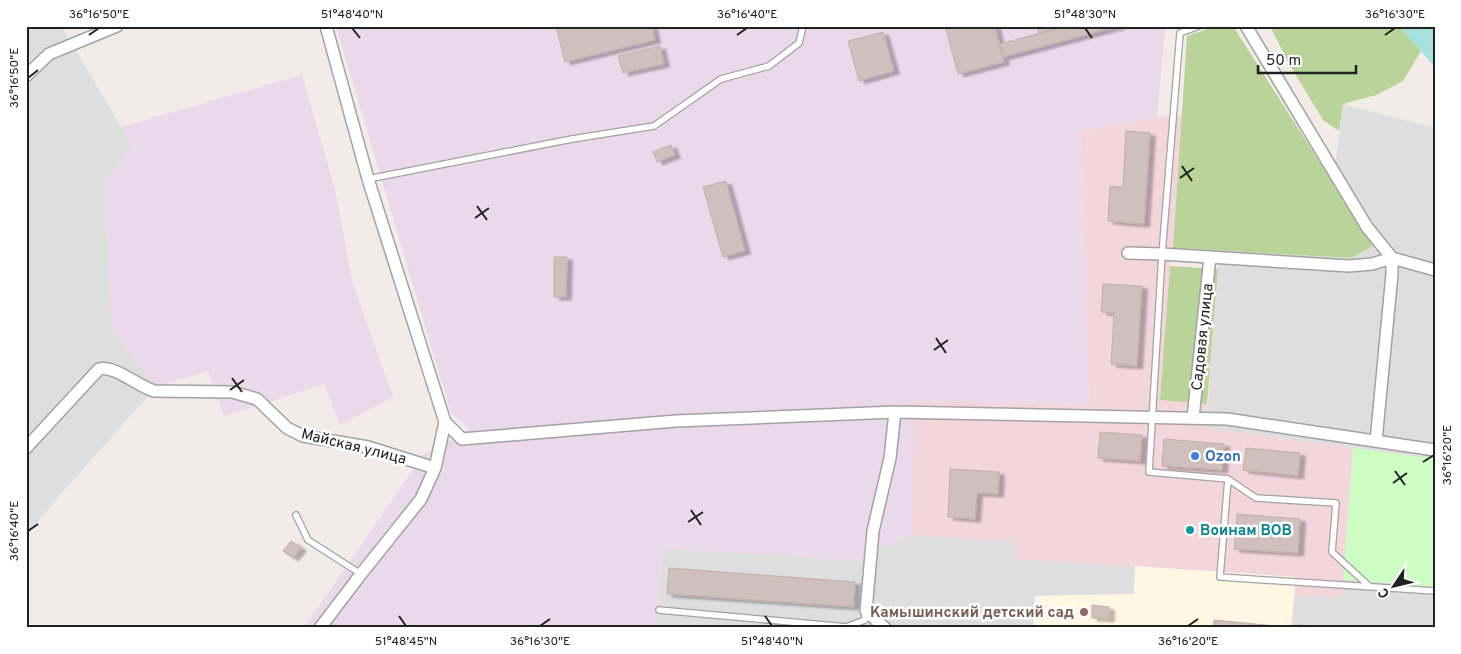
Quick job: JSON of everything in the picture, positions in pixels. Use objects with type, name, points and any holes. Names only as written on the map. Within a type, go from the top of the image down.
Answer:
[{"type":"street","points":[[26,76],[49,54],[117,26]]},
{"type":"street","points":[[326,26],[368,179],[445,422],[462,439],[676,421],[895,412],[1227,419],[1435,450]]},
{"type":"street","points":[[1246,26],[1367,227],[1392,258],[1376,441]]},
{"type":"street","points":[[1128,253],[1349,266],[1372,264],[1392,258],[1435,270]]},
{"type":"street","name":"Садовая улица","points":[[1193,418],[1210,257]]},
{"type":"street","name":"Майская улица","points":[[26,448],[99,369],[104,368],[111,369],[154,391],[232,392],[257,399],[286,428],[303,436],[368,447],[435,468]]},
{"type":"street","points":[[886,628],[866,611],[873,531],[890,458],[895,412]]},
{"type":"street","points":[[320,628],[421,499],[435,468],[445,422]]},
{"type":"lane","points":[[368,179],[572,139],[654,126],[721,79],[769,66],[799,43],[803,26]]},
{"type":"lane","points":[[1199,26],[1180,33],[1162,254],[1149,472],[1228,479],[1256,498],[1336,503],[1332,552],[1370,587]]},
{"type":"lane","points":[[1228,479],[1220,577],[1435,591]]},
{"type":"lane","points":[[296,514],[308,540],[361,574]]},
{"type":"lane","points":[[659,610],[845,627],[865,620],[866,611]]},
{"type":"shaded area","points":[[26,26],[62,27],[133,147],[103,184],[109,258],[111,328],[156,387],[26,536]]},
{"type":"shaded area","points":[[336,26],[1174,26],[1165,29],[1157,117],[1080,131],[1089,405],[914,401],[912,535],[856,560],[662,548],[657,628],[304,628],[424,454],[469,429],[451,413]]},
{"type":"shaded area","points":[[302,75],[335,189],[352,281],[393,397],[340,425],[324,384],[224,416],[208,371],[156,387],[111,328],[109,258],[103,184],[133,147],[121,127]]},
{"type":"shaded area","points":[[1343,104],[1435,128],[1435,459],[1206,428],[1220,251],[1351,258],[1373,246],[1333,183]]},
{"type":"shaded area","points":[[1182,115],[1160,400],[1207,404],[1206,428],[1353,448],[1342,597],[1294,596],[1296,577],[1015,559],[1014,541],[912,535],[913,401],[1089,405],[1080,131],[1157,117]]},
{"type":"shaded area","points":[[912,535],[1015,541],[1015,559],[1135,566],[1134,594],[1035,596],[1033,628],[657,628],[662,548],[856,560]]},
{"type":"shaded area","points":[[1135,566],[1296,577],[1291,628],[1033,628],[1035,596],[1134,594]]},
{"type":"shaded area","points":[[1343,579],[1435,587],[1435,628],[1291,628],[1294,596],[1341,597]]},
{"type":"green space","points":[[1216,26],[1233,26],[1373,246],[1351,258],[1173,248],[1187,36]]},
{"type":"green space","points":[[1270,26],[1399,26],[1421,51],[1403,81],[1376,95],[1343,104],[1339,131],[1323,120],[1288,62]]},
{"type":"green space","points":[[1170,266],[1218,269],[1207,404],[1160,400]]},
{"type":"green space","points":[[1353,448],[1435,459],[1435,587],[1343,579]]},
{"type":"water","points":[[1399,26],[1435,26],[1435,67]]},
{"type":"building","points":[[556,26],[652,26],[655,40],[565,62]]},
{"type":"building","points":[[945,26],[995,26],[1004,62],[958,74]]},
{"type":"building","points":[[1037,26],[1066,26],[1039,34]]},
{"type":"building","points":[[1066,26],[1120,26],[1003,57],[1000,44]]},
{"type":"building","points":[[883,32],[894,71],[859,81],[848,41]]},
{"type":"building","points":[[660,46],[664,64],[623,73],[618,56]]},
{"type":"building","points":[[1126,131],[1150,133],[1144,224],[1108,221],[1110,186],[1123,187]]},
{"type":"building","points":[[671,145],[675,155],[657,162],[653,152]]},
{"type":"building","points":[[726,181],[745,251],[723,257],[703,187]]},
{"type":"building","points":[[554,257],[567,257],[566,297],[554,297]]},
{"type":"building","points":[[1103,284],[1142,286],[1137,366],[1111,364],[1114,313],[1101,312]]},
{"type":"building","points":[[1100,432],[1142,435],[1140,461],[1098,458]]},
{"type":"building","points":[[1164,439],[1224,444],[1222,470],[1162,466]]},
{"type":"building","points":[[1246,448],[1300,453],[1298,476],[1243,470]]},
{"type":"building","points":[[950,469],[999,472],[998,494],[977,493],[975,519],[948,517]]},
{"type":"building","points":[[1237,514],[1300,519],[1298,553],[1234,549]]},
{"type":"building","points":[[291,541],[301,548],[293,558],[283,551]]},
{"type":"building","points":[[669,568],[855,582],[854,607],[667,594]]},
{"type":"building","points":[[1092,605],[1109,607],[1109,619],[1092,618]]},
{"type":"building","points":[[1214,620],[1286,627],[1286,628],[1213,628]]},
{"type":"building","points":[[1298,625],[1347,628],[1298,628]]},
{"type":"place","name":"Ozon","points":[[1195,456]]},
{"type":"place","name":"Воинам ВОВ","points":[[1190,530]]},
{"type":"place","name":"Камышинский детский сад","points":[[1084,612]]}]
